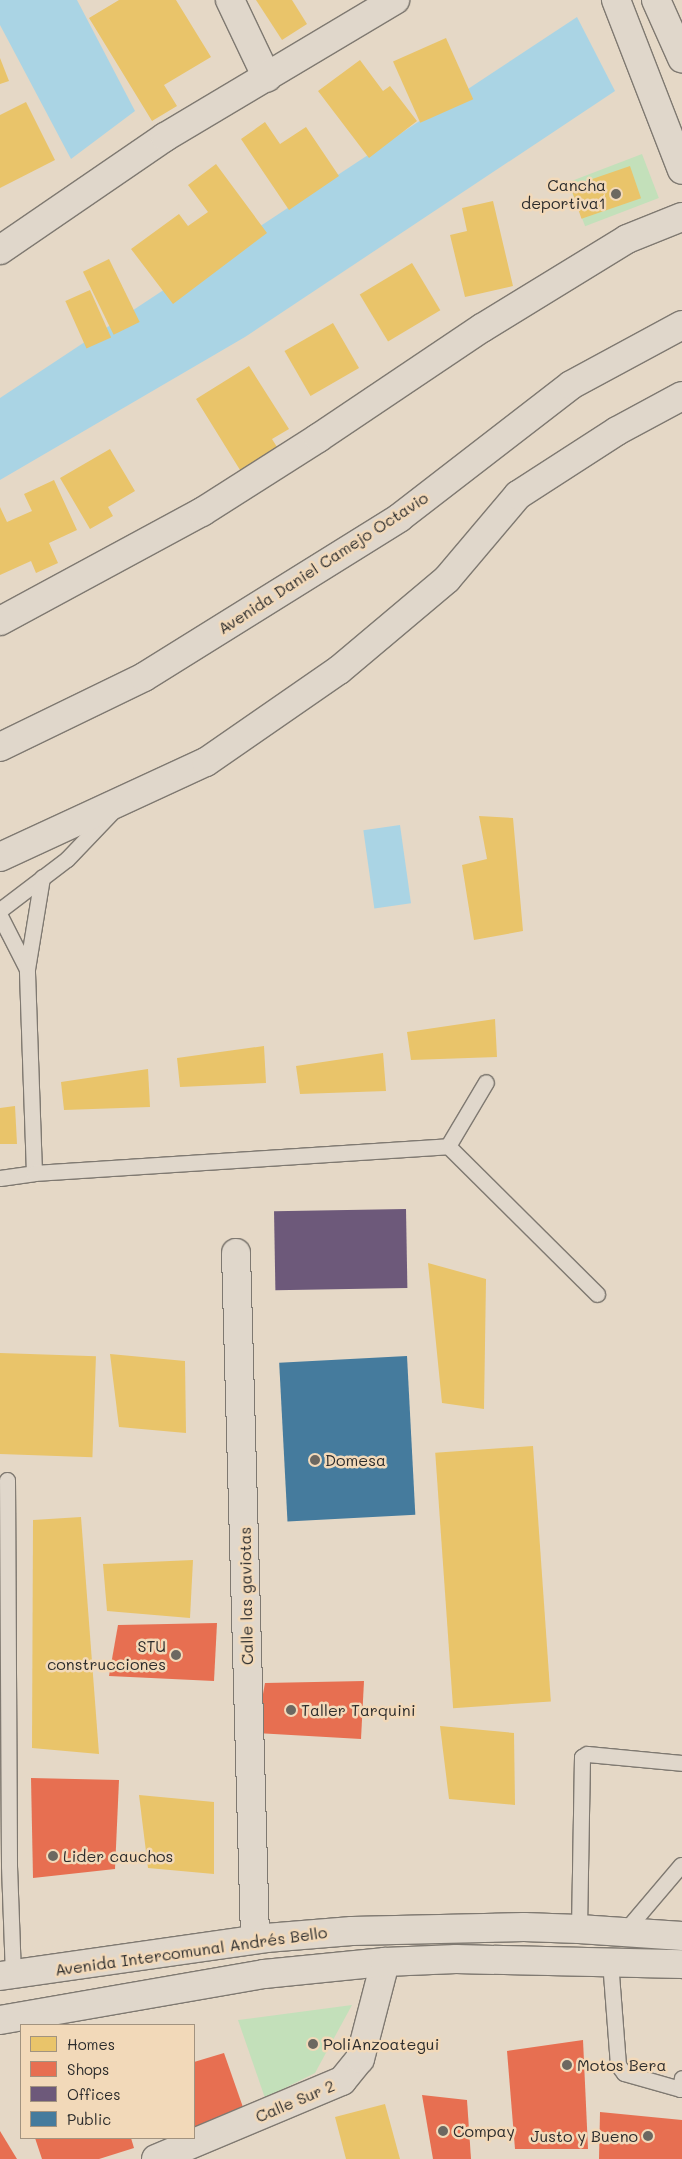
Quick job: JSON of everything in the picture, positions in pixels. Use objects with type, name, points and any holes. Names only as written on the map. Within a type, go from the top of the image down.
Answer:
[{"type":"main road","points":[[230,0],[267,78]]},
{"type":"main road","points":[[0,250],[165,137],[267,78],[395,0]]},
{"type":"main road","points":[[616,0],[682,170]]},
{"type":"main road","points":[[656,0],[682,58]]},
{"type":"main road","points":[[0,622],[202,512],[525,301],[627,239],[682,217]]},
{"type":"main road","name":"Avenida Daniel Camejo Octavio","points":[[0,747],[144,677],[399,518],[571,385],[682,325]]},
{"type":"main road","points":[[0,857],[206,762],[339,670],[447,579],[518,495],[617,431],[682,396]]},
{"type":"main road","name":"Calle las gaviotas","points":[[236,1253],[255,1939]]},
{"type":"main road","name":"Avenida Intercomunal Andrés Bello","points":[[6,1975],[255,1939],[352,1931],[426,1928],[579,1929],[682,1936]]},
{"type":"main road","name":"Avenida Intercomunal Andrés Bello","points":[[0,2020],[264,1974],[385,1962],[456,1959],[610,1960],[682,1964]]},
{"type":"main road","name":"Calle Sur 2","points":[[156,2159],[342,2081],[360,2059],[385,1962]]},
{"type":"lane","points":[[0,910],[67,858],[125,799]]},
{"type":"lane","points":[[34,1174],[27,969],[42,877]]},
{"type":"lane","points":[[0,916],[27,969]]},
{"type":"lane","points":[[448,1146],[486,1082]]},
{"type":"lane","points":[[0,1178],[34,1174],[448,1146],[597,1294]]},
{"type":"lane","points":[[6,1975],[8,1856],[7,1480]]},
{"type":"lane","points":[[579,1929],[582,1757],[587,1754],[682,1763]]},
{"type":"lane","points":[[624,1932],[682,1864]]},
{"type":"lane","points":[[610,1960],[618,2065],[624,2073],[681,2085]]},
{"type":"green space","name":"Cancha deportiva1","points":[[642,154],[659,198],[585,226],[568,182]]},
{"type":"green space","points":[[352,2005],[315,2073],[265,2098],[238,2020]]},
{"type":"water","points":[[0,0],[77,0],[135,111],[71,159],[0,25]]},
{"type":"water","points":[[577,17],[615,91],[245,337],[0,480],[0,398]]},
{"type":"water","points":[[400,825],[411,903],[374,908],[363,830]]},
{"type":"building: Homes","points":[[119,0],[176,0],[211,57],[164,85],[177,106],[152,121],[89,18]]},
{"type":"building: Homes","points":[[256,0],[292,0],[307,24],[282,40]]},
{"type":"building: Homes","points":[[446,38],[473,99],[420,123],[393,62]]},
{"type":"building: Homes","points":[[0,58],[9,81],[0,84]]},
{"type":"building: Homes","points":[[360,60],[383,91],[390,86],[417,121],[369,158],[318,91]]},
{"type":"building: Homes","points":[[26,102],[55,160],[0,188],[0,115]]},
{"type":"building: Homes","points":[[265,122],[280,144],[306,127],[339,176],[289,210],[241,139]]},
{"type":"building: Homes","points":[[216,164],[267,233],[173,304],[131,249],[179,214],[188,226],[208,212],[188,185]]},
{"type":"building: Homes","points":[[630,166],[641,198],[582,219],[570,187]]},
{"type":"building: Homes","points":[[493,201],[513,286],[465,297],[450,235],[467,231],[462,208]]},
{"type":"building: Homes","points":[[109,259],[140,322],[114,335],[83,272]]},
{"type":"building: Homes","points":[[412,263],[440,310],[388,342],[360,294]]},
{"type":"building: Homes","points":[[90,290],[111,338],[86,348],[65,301]]},
{"type":"building: Homes","points":[[333,323],[359,368],[311,396],[285,351]]},
{"type":"building: Homes","points":[[249,366],[289,429],[272,439],[282,455],[245,478],[196,399]]},
{"type":"building: Homes","points":[[110,449],[135,491],[108,507],[113,516],[90,529],[60,478]]},
{"type":"building: Homes","points":[[54,480],[77,530],[49,543],[58,563],[36,573],[31,561],[0,575],[0,507],[7,522],[32,511],[24,494]]},
{"type":"building: Homes","points":[[479,816],[513,818],[523,931],[474,940],[462,865],[487,859]]},
{"type":"building: Homes","points":[[495,1019],[497,1057],[411,1060],[407,1032]]},
{"type":"building: Homes","points":[[264,1046],[266,1083],[180,1087],[177,1058]]},
{"type":"building: Homes","points":[[383,1053],[386,1091],[300,1094],[296,1066]]},
{"type":"building: Homes","points":[[148,1069],[150,1107],[64,1110],[61,1082]]},
{"type":"building: Homes","points":[[15,1106],[17,1144],[0,1144],[0,1108]]},
{"type":"building: Homes","points":[[428,1263],[486,1279],[484,1409],[442,1403]]},
{"type":"building: Homes","points":[[0,1353],[96,1356],[92,1457],[0,1454]]},
{"type":"building: Homes","points":[[110,1354],[185,1361],[186,1433],[119,1427]]},
{"type":"building: Homes","points":[[533,1446],[551,1701],[453,1708],[435,1453]]},
{"type":"building: Homes","points":[[81,1517],[99,1754],[32,1748],[33,1520]]},
{"type":"building: Homes","points":[[193,1560],[190,1618],[107,1611],[103,1564]]},
{"type":"building: Homes","points":[[440,1726],[514,1733],[515,1805],[449,1799]]},
{"type":"building: Homes","points":[[139,1795],[214,1802],[214,1874],[148,1868]]},
{"type":"building: Homes","points":[[385,2104],[400,2159],[346,2159],[335,2117]]},
{"type":"building: Shops","points":[[217,1623],[214,1681],[109,1676],[118,1625]]},
{"type":"building: Shops","points":[[364,1681],[361,1739],[256,1733],[265,1683]]},
{"type":"building: Shops","points":[[31,1778],[119,1780],[115,1869],[33,1878]]},
{"type":"building: Shops","points":[[583,2040],[588,2149],[515,2149],[507,2051]]},
{"type":"building: Shops","points":[[224,2053],[245,2113],[195,2129],[195,2062]]},
{"type":"building: Shops","points":[[422,2095],[467,2100],[471,2159],[433,2159]]},
{"type":"building: Shops","points":[[600,2112],[682,2120],[682,2159],[599,2159]]},
{"type":"building: Shops","points":[[0,2131],[17,2159],[0,2159]]},
{"type":"building: Shops","points":[[35,2139],[131,2139],[134,2148],[99,2159],[42,2159]]},
{"type":"building: Offices","points":[[406,1209],[407,1288],[275,1290],[274,1211]]},
{"type":"building: Public","points":[[407,1356],[415,1515],[287,1521],[279,1363]]},
{"type":"place","name":"Cancha deportiva1","points":[[616,194]]},
{"type":"place","name":"Domesa","points":[[315,1460]]},
{"type":"place","name":"STU construcciones","points":[[176,1655]]},
{"type":"place","name":"Taller Tarquini","points":[[291,1710]]},
{"type":"place","name":"Lider cauchos","points":[[53,1856]]},
{"type":"place","name":"PoliAnzoategui","points":[[313,2044]]},
{"type":"place","name":"Motos Bera","points":[[567,2065]]},
{"type":"place","name":"Compay","points":[[443,2131]]},
{"type":"place","name":"Justo y Bueno","points":[[648,2136]]}]
